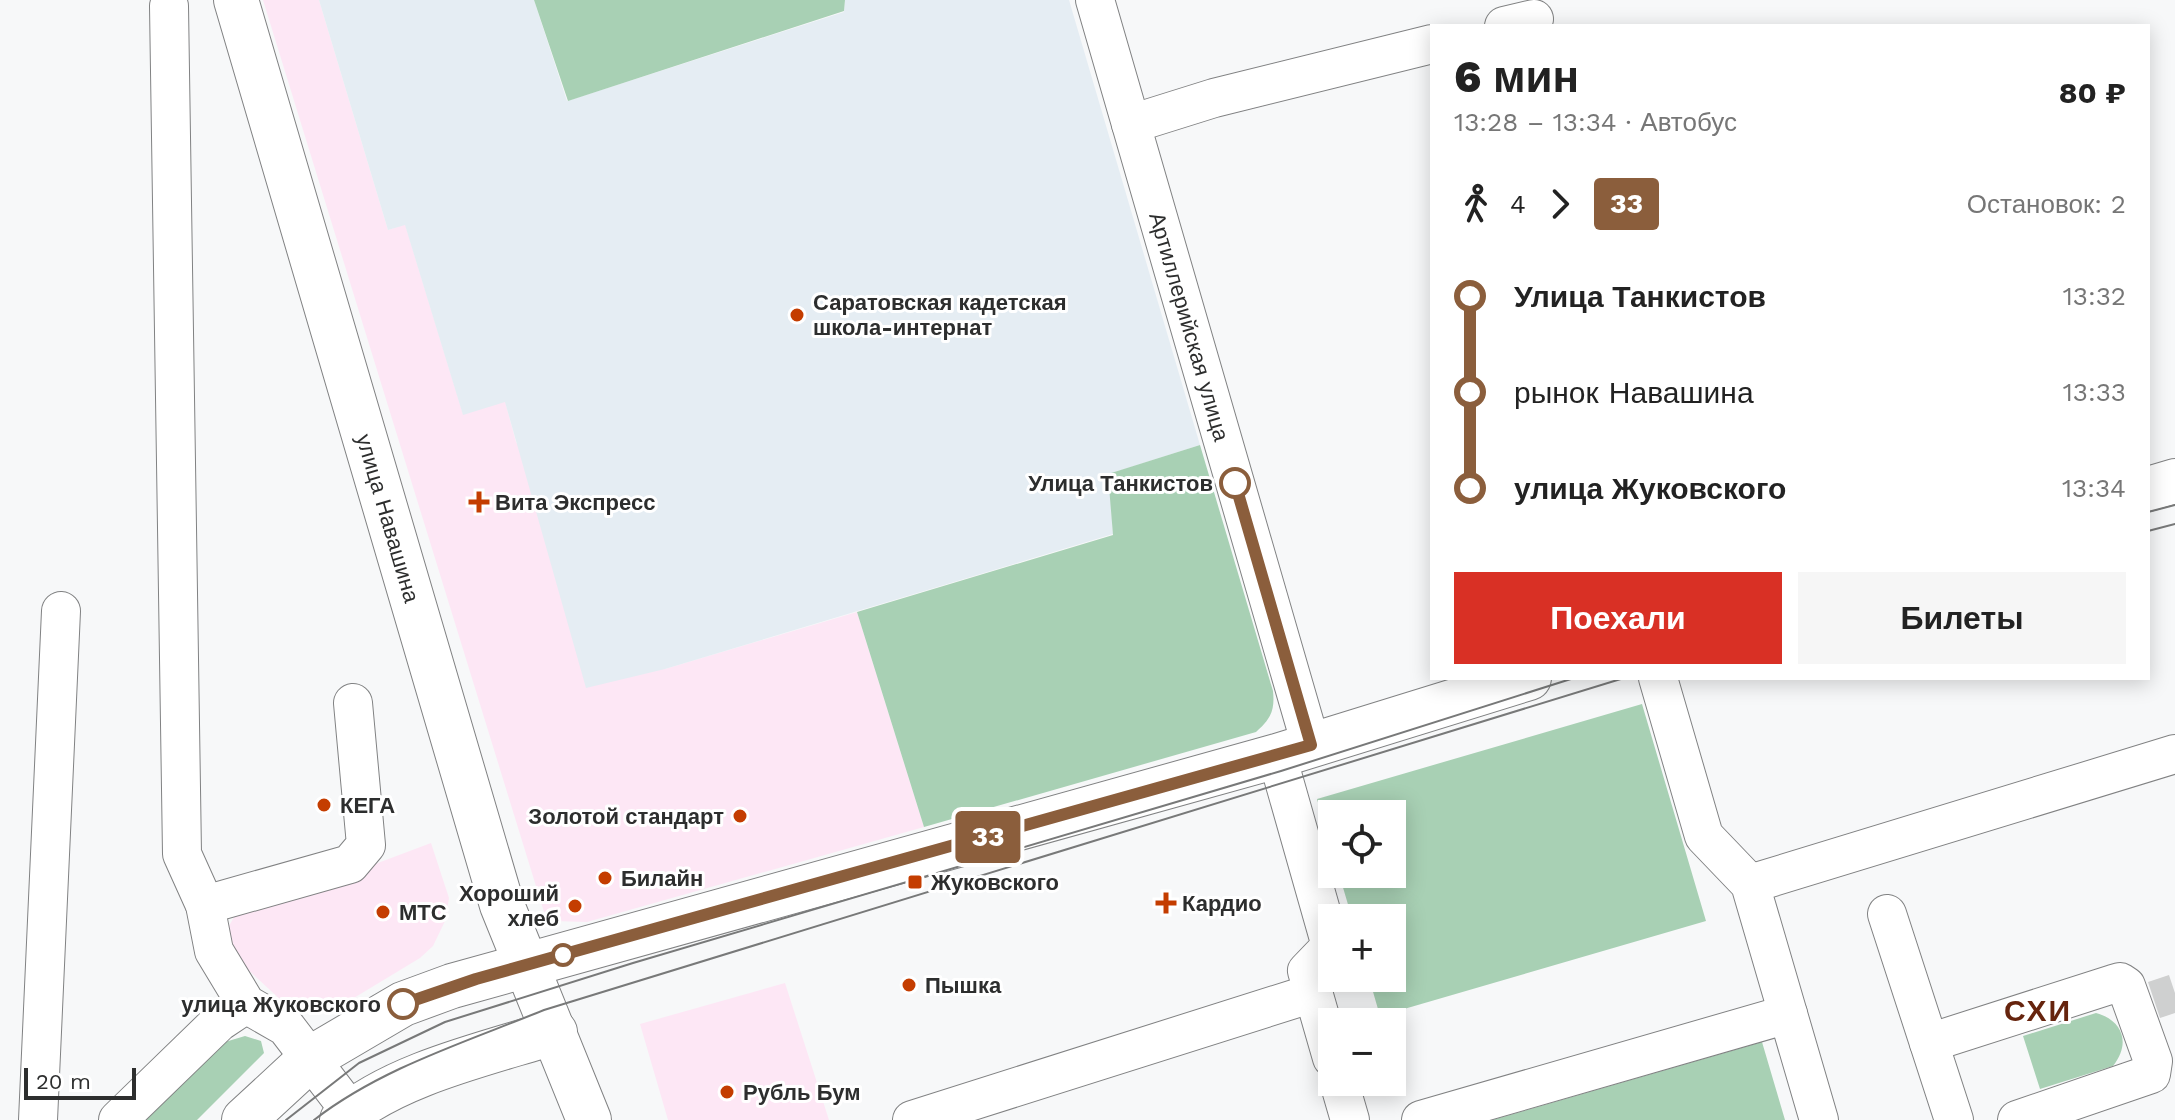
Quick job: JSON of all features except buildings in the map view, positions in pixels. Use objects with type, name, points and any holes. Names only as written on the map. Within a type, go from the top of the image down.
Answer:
[{"type":"main road","name":"улица Навашина","points":[[236,0],[502,905],[555,1032]]},
{"type":"main road","points":[[2150,488],[2175,481]]},
{"type":"main road","points":[[244,1120],[311,1058],[403,1004],[525,965],[1294,751],[1523,680]]},
{"type":"main road","points":[[347,1116],[430,1073],[555,1032],[589,1120]]},
{"type":"street","name":"Артиллерийская улица","points":[[1095,0],[1131,124],[1294,751],[1331,946],[1307,971],[1313,993]]},
{"type":"street","points":[[169,6],[182,854],[205,905],[214,951],[246,1004],[286,1027],[311,1058],[347,1116]]},
{"type":"street","points":[[1131,124],[1214,98],[1430,44]]},
{"type":"street","points":[[38,1120],[61,611]]},
{"type":"street","points":[[1659,680],[1704,836],[1750,884],[1819,1120]]},
{"type":"street","points":[[205,905],[350,864],[366,845],[353,703]]},
{"type":"street","points":[[1750,884],[2175,754]]},
{"type":"street","points":[[1887,914],[1954,1120]]},
{"type":"street","points":[[1929,1043],[2120,982],[2145,1003],[2153,1061],[2151,1074],[2017,1120]]},
{"type":"street","points":[[912,1120],[1313,993],[1318,1010]]},
{"type":"street","points":[[118,1120],[219,1022],[246,1004]]},
{"type":"street","points":[[1421,1120],[1788,1014]]},
{"type":"street","points":[[1343,1096],[1350,1120]]},
{"type":"shaded area","points":[[263,0],[319,0],[388,230],[405,224],[463,414],[505,401],[516,442],[665,669],[857,612],[924,827],[587,922],[554,921],[544,912]]},
{"type":"shaded area","name":"Саратовская кадетская школа-интернат","points":[[319,0],[534,0],[567,101],[844,12],[845,0],[1069,0],[1200,445],[1109,474],[1113,534],[665,669],[586,688],[505,402],[463,415],[405,225],[388,230]]},
{"type":"shaded area","points":[[431,843],[449,898],[445,921],[433,946],[420,958],[334,1010],[305,1010],[283,1002],[243,965],[217,948],[234,917]]},
{"type":"shaded area","points":[[785,983],[829,1120],[668,1120],[640,1024]]},
{"type":"green space","points":[[534,0],[845,0],[844,11],[568,101]]},
{"type":"green space","points":[[1200,445],[1273,691],[1272,709],[1265,723],[1256,732],[924,827],[857,612],[1113,535],[1108,474]]},
{"type":"green space","points":[[1642,704],[1706,921],[1406,1008],[1378,1008],[1373,992],[1406,992],[1406,904],[1348,904],[1343,888],[1406,888],[1406,800],[1318,800],[1318,802],[1317,799]]},
{"type":"green space","points":[[2096,1013],[2118,1027],[2123,1041],[2119,1058],[2113,1066],[2040,1089],[2023,1036]]},
{"type":"green space","points":[[245,1036],[261,1041],[264,1053],[197,1120],[140,1120],[225,1042]]},
{"type":"green space","points":[[1762,1042],[1785,1120],[1492,1120]]},
{"type":"tunnel","points":[[2154,1000],[2175,993]]},
{"type":"tram line","points":[[2150,511],[2175,505]]},
{"type":"tram line","points":[[2150,530],[2175,524]]},
{"type":"tram line","points":[[286,1120],[359,1063],[445,1022],[633,963],[1281,771],[1568,680]]},
{"type":"tram line","points":[[314,1120],[367,1085],[396,1071],[544,1010],[1617,680]]},
{"type":"bus line","name":"33","points":[[403,1004],[525,965],[1311,745],[1235,483]]},
{"type":"place","name":"Саратовская кадетская школа-интернат","points":[[797,315]]},
{"type":"place","name":"Улица Танкистов","points":[[1235,483]]},
{"type":"place","name":"Вита Экспресс","points":[[479,502]]},
{"type":"place","name":"КЕГА","points":[[324,805]]},
{"type":"place","name":"Золотой стандарт","points":[[740,816]]},
{"type":"place","name":"Билайн","points":[[605,878]]},
{"type":"place","name":"Жуковского","points":[[915,882]]},
{"type":"place","name":"Кардио","points":[[1166,903]]},
{"type":"place","name":"Хороший хлеб","points":[[575,906]]},
{"type":"place","name":"МТС","points":[[383,912]]},
{"type":"place","name":"Пышка","points":[[909,985]]},
{"type":"place","name":"улица Жуковского","points":[[403,1004]]},
{"type":"place","name":"Рубль Бум","points":[[727,1092]]},
{"type":"district","name":"СХИ","points":[[2038,1011]]}]
